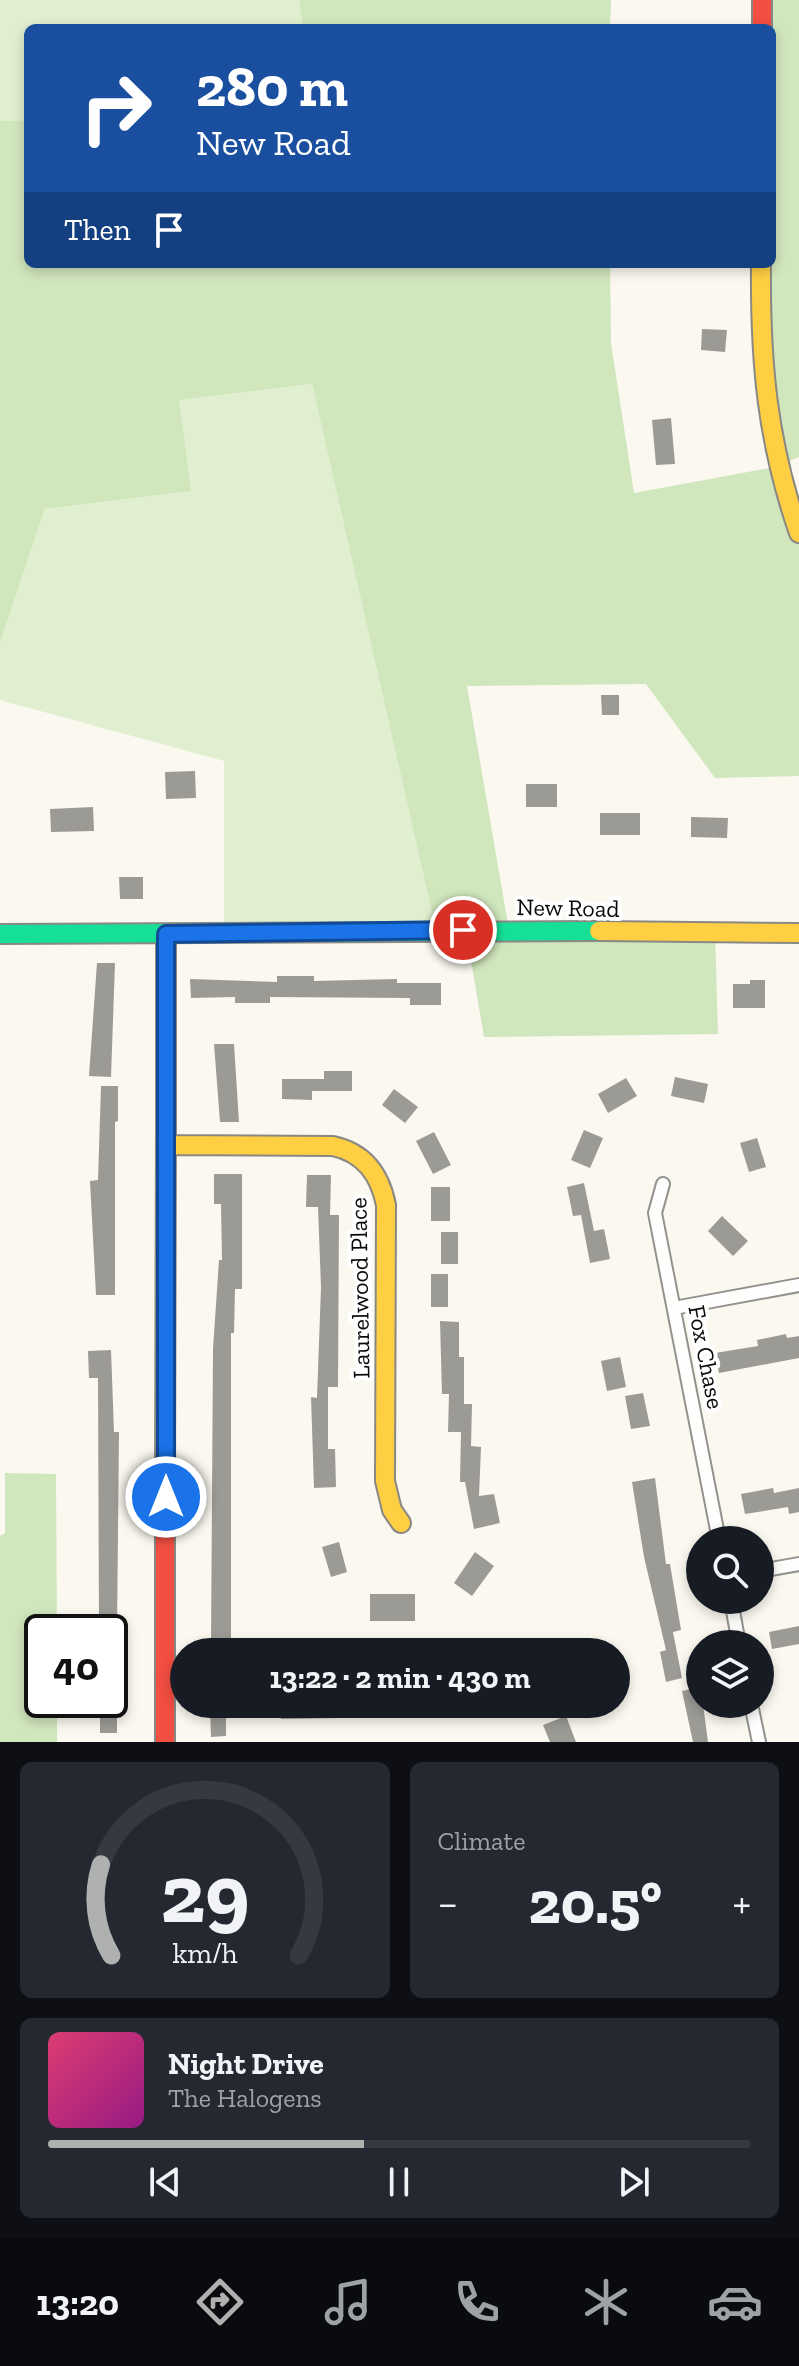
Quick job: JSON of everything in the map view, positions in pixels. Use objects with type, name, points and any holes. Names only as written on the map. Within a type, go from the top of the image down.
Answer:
[{"type":"street","points":[[762,0],[762,24]]},
{"type":"street","points":[[761,268],[763,400],[775,467],[799,533]]},
{"type":"street","name":"New Road","points":[[0,934],[436,930],[799,933]]},
{"type":"street","points":[[165,1742],[166,934]]},
{"type":"street","name":"Laurelwood Place","points":[[167,1145],[333,1146],[361,1157],[373,1169],[381,1182],[386,1205],[385,1481],[392,1510],[401,1523]]},
{"type":"street","name":"Fox Chase","points":[[663,1184],[655,1213],[716,1526]]},
{"type":"street","points":[[674,1308],[799,1285]]},
{"type":"street","points":[[774,1568],[799,1564]]},
{"type":"street","points":[[754,1718],[759,1742]]},
{"type":"green space","points":[[0,0],[299,0],[302,24],[24,24],[24,120],[0,121]]},
{"type":"green space","points":[[299,0],[611,0],[610,24],[302,24]]},
{"type":"green space","points":[[762,0],[799,0],[799,457],[776,467],[799,533],[799,776],[715,778],[646,684],[467,686],[509,930],[715,934],[718,1034],[484,1037],[466,931],[436,930],[312,384],[179,400],[191,491],[45,509],[0,642],[0,121],[24,120],[24,268],[610,268],[611,343],[634,493],[775,467],[761,268],[776,268],[776,24],[762,24]]},
{"type":"green space","points":[[312,384],[436,930],[224,933],[224,761],[0,700],[0,642],[45,509],[190,491],[178,400]]},
{"type":"green space","points":[[5,1473],[56,1474],[57,1614],[24,1614],[24,1718],[57,1718],[57,1742],[0,1742],[0,1536],[5,1533]]},
{"type":"building","points":[[702,329],[727,330],[725,352],[701,350]]},
{"type":"building","points":[[671,418],[675,464],[656,465],[652,420]]},
{"type":"building","points":[[601,695],[619,695],[619,715],[602,715]]},
{"type":"building","points":[[195,771],[196,798],[166,799],[165,772]]},
{"type":"building","points":[[526,784],[557,784],[557,807],[526,807]]},
{"type":"building","points":[[93,807],[94,831],[51,832],[50,809]]},
{"type":"building","points":[[600,813],[640,813],[640,835],[600,835]]},
{"type":"building","points":[[691,817],[728,818],[727,838],[691,837]]},
{"type":"building","points":[[119,877],[143,877],[143,899],[120,899]]},
{"type":"building","points":[[97,963],[115,963],[111,1077],[89,1076]]},
{"type":"building","points":[[277,976],[314,976],[314,981],[397,979],[397,983],[441,983],[441,1005],[410,1005],[410,998],[270,997],[270,1003],[235,1003],[235,997],[191,998],[190,979],[277,982]]},
{"type":"building","points":[[750,980],[765,980],[765,1008],[733,1008],[733,984],[750,984]]},
{"type":"building","points":[[214,1044],[234,1044],[239,1122],[220,1122]]},
{"type":"building","points":[[324,1071],[352,1071],[352,1091],[312,1091],[312,1100],[282,1099],[282,1079],[324,1079]]},
{"type":"building","points":[[675,1077],[708,1084],[704,1103],[671,1096]]},
{"type":"building","points":[[626,1078],[637,1096],[608,1113],[598,1094]]},
{"type":"building","points":[[101,1086],[118,1086],[118,1121],[115,1122],[115,1295],[96,1295],[90,1181],[98,1180]]},
{"type":"building","points":[[394,1089],[418,1107],[405,1123],[382,1105]]},
{"type":"building","points":[[584,1130],[603,1138],[590,1168],[571,1160]]},
{"type":"building","points":[[434,1132],[451,1165],[433,1174],[416,1141]]},
{"type":"building","points":[[757,1138],[766,1167],[749,1172],[740,1143]]},
{"type":"building","points":[[214,1174],[242,1174],[242,1289],[235,1289],[234,1333],[231,1333],[231,1638],[211,1638],[213,1349],[219,1260],[222,1260],[221,1204],[214,1204]]},
{"type":"building","points":[[307,1175],[331,1175],[330,1215],[339,1215],[338,1387],[328,1387],[328,1449],[335,1449],[336,1487],[314,1488],[311,1397],[317,1398],[321,1287],[318,1207],[306,1207]]},
{"type":"building","points":[[584,1183],[594,1231],[604,1229],[610,1259],[590,1263],[581,1215],[573,1216],[567,1187]]},
{"type":"building","points":[[431,1187],[450,1187],[450,1221],[431,1221]]},
{"type":"building","points":[[722,1216],[748,1241],[733,1256],[708,1231]]},
{"type":"building","points":[[441,1232],[458,1232],[458,1264],[441,1264]]},
{"type":"building","points":[[431,1274],[448,1274],[448,1307],[431,1307]]},
{"type":"building","points":[[440,1321],[459,1322],[459,1357],[464,1357],[464,1404],[472,1404],[471,1446],[481,1447],[479,1496],[494,1494],[500,1523],[474,1529],[465,1482],[460,1482],[461,1432],[448,1432],[449,1394],[442,1394]]},
{"type":"building","points":[[786,1334],[787,1338],[799,1336],[799,1358],[719,1373],[715,1353],[758,1346],[757,1340]]},
{"type":"building","points":[[111,1350],[114,1432],[119,1432],[117,1614],[99,1614],[98,1378],[89,1378],[88,1351]]},
{"type":"building","points":[[620,1357],[626,1387],[607,1391],[601,1361]]},
{"type":"building","points":[[643,1393],[650,1426],[631,1429],[625,1396]]},
{"type":"building","points":[[655,1478],[666,1564],[670,1564],[681,1630],[673,1632],[682,1678],[666,1682],[660,1652],[666,1650],[644,1557],[632,1482]]},
{"type":"building","points":[[773,1488],[774,1493],[799,1488],[799,1512],[789,1514],[788,1507],[745,1514],[741,1494]]},
{"type":"building","points":[[339,1542],[347,1572],[331,1577],[322,1547]]},
{"type":"building","points":[[475,1552],[494,1566],[472,1596],[454,1583]]},
{"type":"building","points":[[370,1594],[415,1594],[415,1621],[370,1621]]},
{"type":"building","points":[[799,1626],[799,1644],[774,1649],[774,1631]]},
{"type":"building","points":[[100,1718],[117,1718],[117,1733],[100,1733]]},
{"type":"building","points":[[210,1718],[226,1718],[226,1736],[211,1737]]},
{"type":"building","points":[[567,1718],[576,1742],[550,1742],[543,1725]]},
{"type":"building","points":[[688,1718],[705,1718],[708,1742],[693,1742]]},
{"type":"traffic: fast","points":[[0,934],[599,931]]},
{"type":"traffic: fast","points":[[166,934],[166,1126]]},
{"type":"traffic: slow","points":[[761,268],[762,334],[768,400],[779,466],[799,533]]},
{"type":"traffic: slow","points":[[599,931],[799,933]]},
{"type":"traffic: slow","points":[[165,1488],[166,1126]]},
{"type":"traffic: slow","points":[[167,1145],[333,1146],[354,1154],[375,1175],[386,1205],[385,1481],[392,1510],[401,1523]]},
{"type":"traffic: jam","points":[[762,0],[762,24]]},
{"type":"traffic: jam","points":[[165,1488],[165,1742]]},
{"type":"route","points":[[166,1497],[166,934],[463,930]]}]
